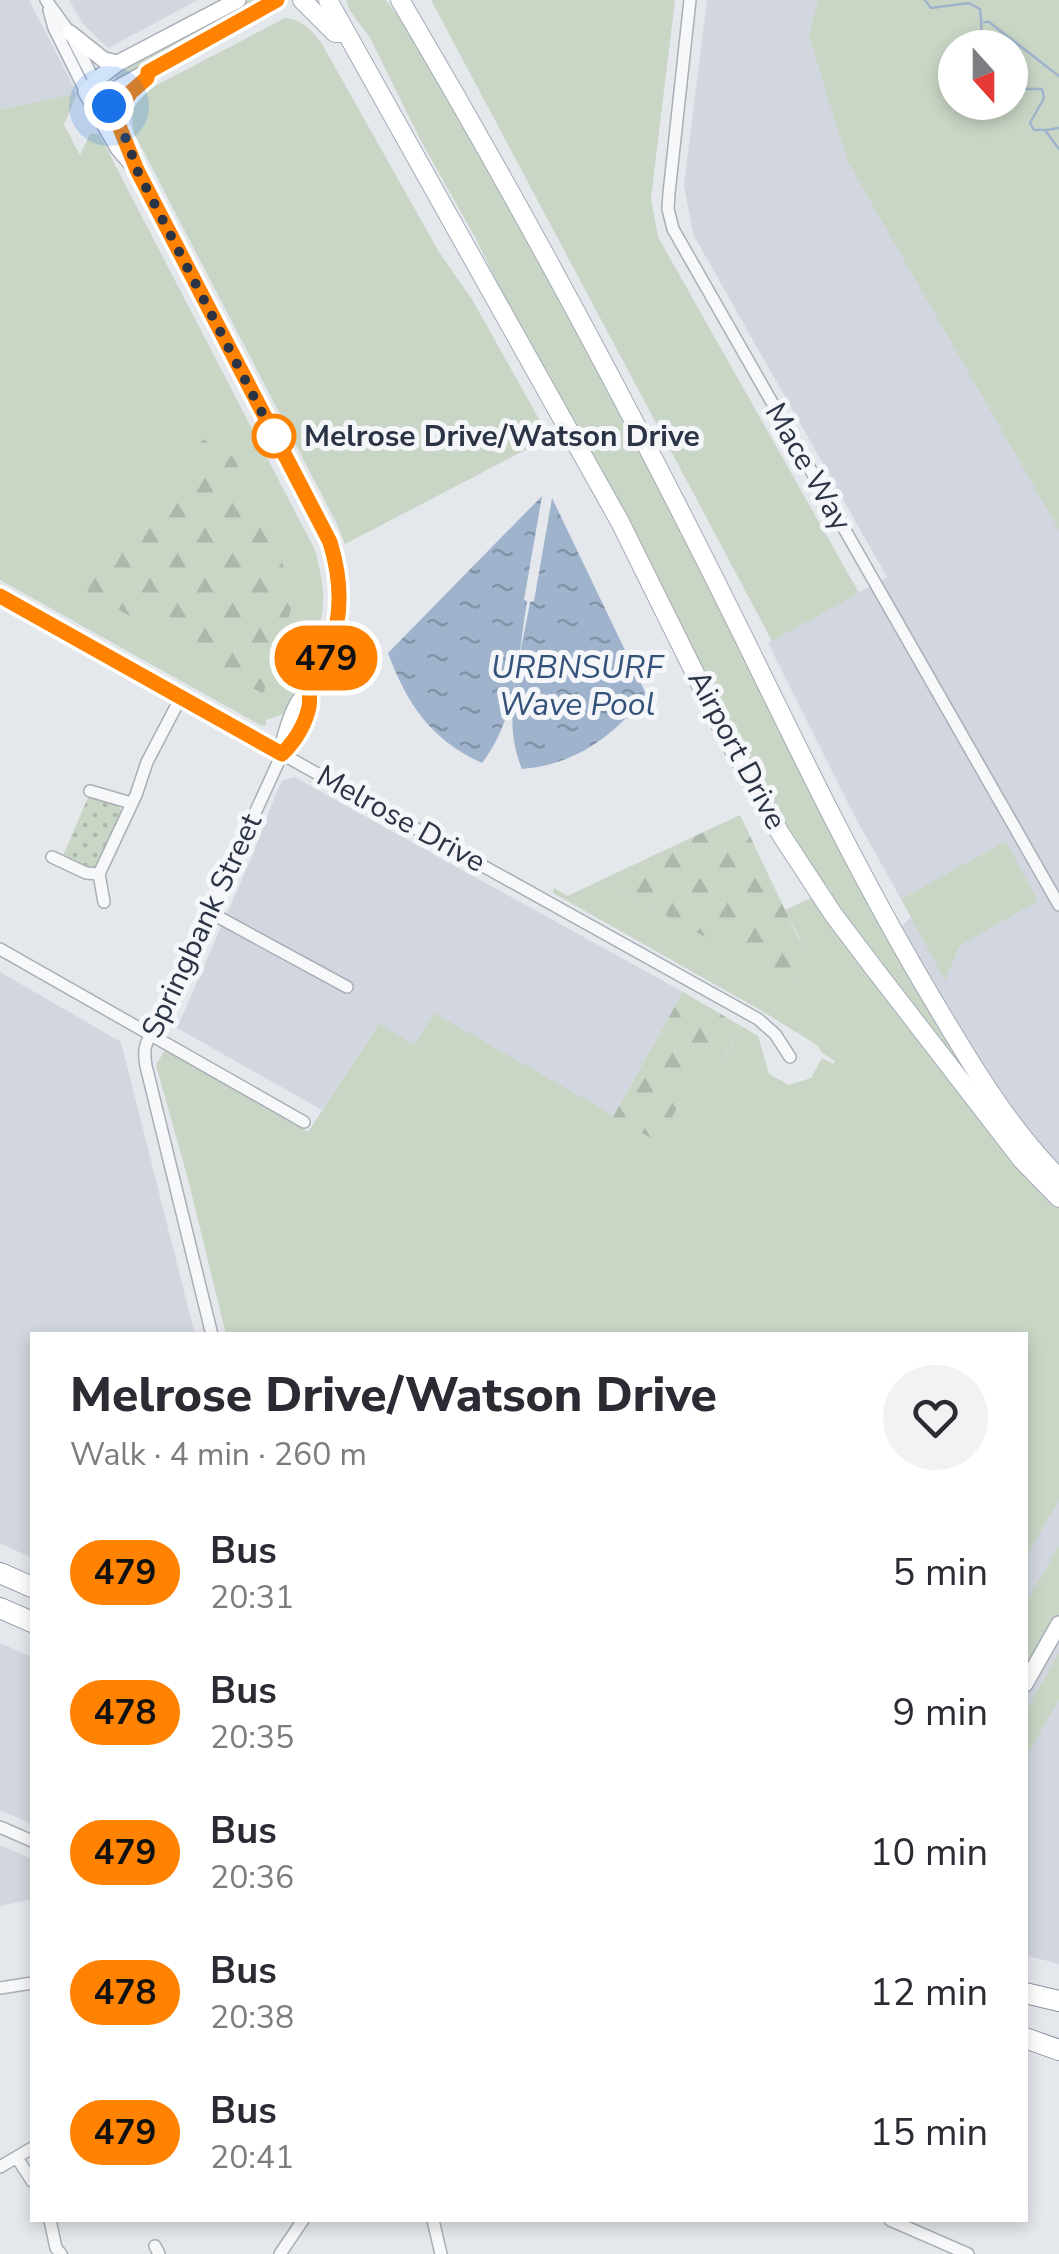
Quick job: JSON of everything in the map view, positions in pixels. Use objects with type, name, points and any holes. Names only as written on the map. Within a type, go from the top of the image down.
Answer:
[{"type":"highway","points":[[0,1573],[30,1586]]},
{"type":"highway","points":[[0,1608],[30,1621]]},
{"type":"highway","points":[[1028,1980],[1059,1986]]},
{"type":"highway","points":[[1028,1994],[1059,2001]]},
{"type":"highway","points":[[1028,2029],[1059,2038]]},
{"type":"highway","points":[[1028,2039],[1059,2050]]},
{"type":"main road","points":[[302,0],[335,33],[346,34]]},
{"type":"main road","name":"Airport Drive","points":[[328,0],[620,522],[724,732],[780,834],[872,967],[1022,1160],[1059,1198]]},
{"type":"main road","name":"Airport Drive","points":[[400,0],[598,351],[872,893],[996,1102],[1031,1149],[1059,1178]]},
{"type":"main road","points":[[410,0],[412,20]]},
{"type":"street","points":[[95,94],[118,64],[238,0]]},
{"type":"street","points":[[95,94],[148,72],[277,0]]},
{"type":"street","name":"Mace Way","points":[[690,0],[668,193],[673,229],[1059,905]]},
{"type":"street","points":[[47,3],[70,33],[99,57],[118,64]]},
{"type":"street","points":[[47,3],[54,28],[95,94],[115,116],[137,170],[330,542],[338,570],[339,613],[331,646],[283,738],[282,754]]},
{"type":"street","points":[[70,33],[118,148],[137,170]]},
{"type":"street","points":[[115,116],[148,72]]},
{"type":"street","name":"Melrose Drive","points":[[0,596],[758,1019],[775,1034],[790,1057]]},
{"type":"street","points":[[104,902],[99,874],[147,762],[181,697]]},
{"type":"street","name":"Springbank Street","points":[[211,1332],[144,1047],[211,913],[282,754]]},
{"type":"street","points":[[90,792],[131,803]]},
{"type":"street","points":[[52,857],[99,874]]},
{"type":"street","points":[[211,913],[347,987]]},
{"type":"street","points":[[0,949],[304,1122]]},
{"type":"street","points":[[1028,1679],[1059,1624]]},
{"type":"street","points":[[0,1827],[30,1840]]},
{"type":"street","points":[[0,1988],[30,1983]]},
{"type":"street","points":[[0,2167],[30,2149]]},
{"type":"street","points":[[17,2158],[30,2178]]},
{"type":"street","points":[[50,2222],[61,2254]]},
{"type":"street","points":[[280,2254],[301,2222]]},
{"type":"street","points":[[433,2222],[441,2254]]},
{"type":"street","points":[[895,2222],[968,2254]]},
{"type":"shaded area","points":[[0,0],[29,0],[77,93],[0,110]]},
{"type":"shaded area","points":[[69,0],[198,0],[108,48],[83,24]]},
{"type":"shaded area","points":[[707,0],[1059,0],[1059,1964],[1028,1956],[1028,1332],[1022,1332],[804,1116],[842,1049],[808,1029],[919,908],[1006,842],[901,899],[768,643],[887,577],[693,234],[684,185]]},
{"type":"shaded area","points":[[294,777],[683,992],[613,1117],[434,1014],[414,1045],[378,1025],[322,1110],[177,1028],[277,791],[282,781]]},
{"type":"shaded area","points":[[0,972],[121,1042],[194,1332],[30,1332],[30,1557],[0,1543]]},
{"type":"shaded area","points":[[0,1643],[30,1656],[30,1823],[0,1810]]},
{"type":"shaded area","points":[[0,1845],[30,1858],[30,1899],[0,1906]]},
{"type":"green space","points":[[249,0],[267,0],[119,83],[114,74]]},
{"type":"green space","points":[[346,0],[386,0],[411,34],[551,280],[707,578],[818,810],[986,1099],[981,1103],[823,886],[782,819],[738,742],[625,517],[531,352],[476,239]]},
{"type":"green space","points":[[431,0],[675,0],[651,198],[658,237],[859,593],[772,641]]},
{"type":"green space","points":[[818,0],[1059,0],[1059,530],[848,162],[809,36]]},
{"type":"green space","points":[[285,18],[306,27],[322,44],[548,435],[345,544],[134,133],[131,110],[149,89]]},
{"type":"green space","points":[[77,93],[64,125],[80,155],[90,134],[99,134],[316,552],[323,594],[319,630],[283,714],[266,720],[266,725],[0,580],[0,110]]},
{"type":"green space","points":[[203,439],[234,458],[296,594],[263,694],[80,587],[181,478]]},
{"type":"green space","points":[[89,795],[113,802],[122,814],[98,866],[89,870],[63,856]]},
{"type":"green space","points":[[740,815],[804,950],[806,965],[801,979],[792,983],[601,880]]},
{"type":"green space","points":[[1006,841],[1038,901],[959,946],[945,980],[901,899]]},
{"type":"green space","points":[[601,880],[792,983],[801,979],[804,959],[785,910],[813,897],[1033,1182],[1059,1207],[1059,1500],[1028,1554],[1028,1332],[225,1332],[156,1065],[165,1050],[308,1132],[379,1024],[414,1045],[434,1013],[658,1141],[708,1052],[724,1059],[741,1026],[758,1036],[769,1074],[789,1085],[811,1078],[822,1058],[833,1064],[835,1061],[817,1045],[762,1011],[553,893],[554,888],[568,896]]},
{"type":"green space","points":[[683,992],[741,1026],[723,1060],[708,1053],[658,1142],[613,1117]]},
{"type":"green space","points":[[1059,1546],[1059,1615],[1028,1669],[1028,1598]]},
{"type":"green space","points":[[1059,1653],[1059,1699],[1028,1754],[1028,1708]]},
{"type":"water","name":"URBNSURF Wave Pool","points":[[542,496],[514,686],[503,726],[482,763],[448,743],[423,718],[388,653]]},
{"type":"water","name":"URBNSURF Wave Pool","points":[[552,498],[646,694],[608,735],[593,745],[560,761],[522,769],[513,729],[514,686]]},
{"type":"waterway","points":[[925,0],[931,8],[969,3],[980,9],[981,30]]},
{"type":"waterway","points":[[984,22],[1059,76]]},
{"type":"waterway","points":[[1028,89],[1042,89],[1044,98],[1030,123],[1034,130],[1045,130],[1059,149]]},
{"type":"waterway","points":[[1046,130],[1059,128]]},
{"type":"bus line","name":"479","points":[[0,596],[282,754],[295,740],[309,707],[310,692],[331,646],[339,613],[338,570],[330,542],[137,170],[115,116],[148,72],[277,0]]},
{"type":"place","name":"Melrose Drive/Watson Drive","points":[[274,436]]},
{"type":"route","points":[[109,106],[137,170],[274,436]]}]
